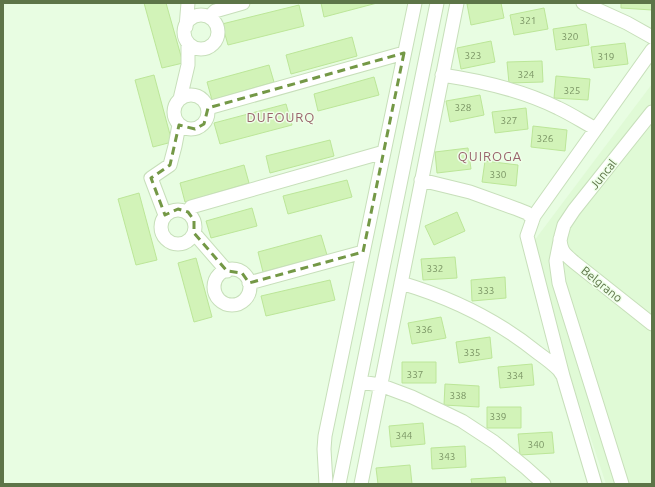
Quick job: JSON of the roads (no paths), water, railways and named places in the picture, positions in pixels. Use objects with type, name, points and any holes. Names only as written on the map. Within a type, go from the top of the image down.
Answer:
[{"type":"street","points":[[180,99],[188,65],[188,43],[185,35],[188,3]]},
{"type":"street","points":[[209,17],[215,11],[243,3]]},
{"type":"street","points":[[326,484],[324,449],[325,436],[415,3]]},
{"type":"street","points":[[339,484],[437,3]]},
{"type":"street","points":[[361,484],[457,3]]},
{"type":"street","points":[[583,3],[627,23],[652,37]]},
{"type":"street","points":[[186,27],[187,23],[194,17],[202,16],[209,17],[215,22],[218,29],[218,37],[214,44],[208,48],[199,49],[188,43]]},
{"type":"street","points":[[594,484],[563,376],[527,236],[534,216],[652,50]]},
{"type":"street","points":[[208,108],[404,53]]},
{"type":"street","points":[[442,75],[489,83],[526,95],[557,108],[596,129]]},
{"type":"street","points":[[185,96],[196,96],[202,99],[208,108],[207,119],[204,124],[195,129],[189,130],[184,128],[176,121],[174,116],[176,104],[185,96]]},
{"type":"street","name":"Juncal","points":[[622,484],[559,283],[556,261],[564,225],[574,210],[652,112]]},
{"type":"street","points":[[165,215],[151,178],[170,165],[180,125]]},
{"type":"street","points":[[188,212],[191,207],[384,152]]},
{"type":"street","points":[[421,180],[470,192],[527,213],[533,219]]},
{"type":"street","points":[[178,209],[188,212],[194,220],[195,226],[194,233],[190,240],[180,244],[169,242],[162,234],[160,228],[161,222],[165,215],[172,210],[178,209]]},
{"type":"street","points":[[194,233],[226,270]]},
{"type":"street","name":"Belgrano","points":[[560,239],[561,246],[565,253],[574,262],[652,324]]},
{"type":"street","points":[[250,283],[363,252]]},
{"type":"street","points":[[226,270],[237,270],[242,272],[250,283],[250,291],[245,300],[236,305],[226,304],[221,301],[215,287],[218,277],[226,270]]},
{"type":"street","points":[[401,283],[426,290],[451,300],[500,326],[524,342],[556,367],[563,376]]},
{"type":"street","points":[[360,382],[380,385],[412,397],[462,421],[494,442],[544,484]]},
{"type":"district","name":"DUFOURQ","points":[[281,117]]},
{"type":"district","name":"QUIROGA","points":[[490,156]]}]
